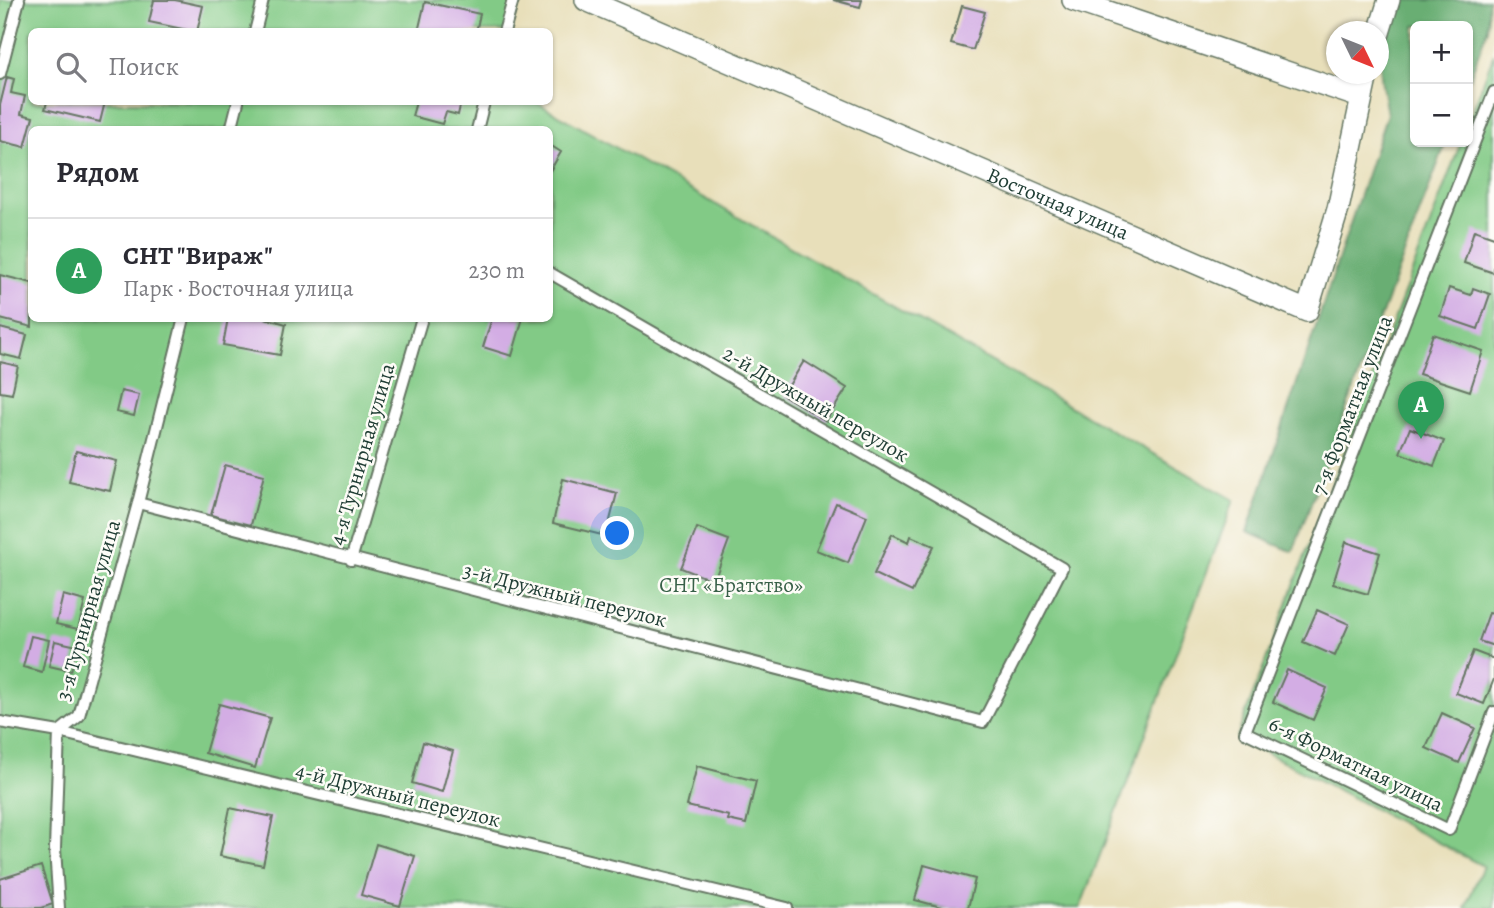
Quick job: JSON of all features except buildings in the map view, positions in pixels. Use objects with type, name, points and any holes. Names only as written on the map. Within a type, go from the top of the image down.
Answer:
[{"type":"street","name":"Восточная улица","points":[[586,0],[1307,311],[1338,209],[1364,84]]},
{"type":"street","points":[[1073,0],[1360,97]]},
{"type":"street","points":[[1383,21],[1389,0]]},
{"type":"lane","points":[[0,74],[19,0]]},
{"type":"lane","points":[[256,28],[263,0]]},
{"type":"lane","points":[[505,28],[513,0]]},
{"type":"lane","name":"7-я Форматная улица","points":[[1245,732],[1494,92]]},
{"type":"lane","points":[[232,126],[237,105]]},
{"type":"lane","points":[[478,126],[483,105]]},
{"type":"lane","name":"2-й Дружный переулок","points":[[553,276],[1062,568],[983,722]]},
{"type":"lane","name":"3-я Турнирная улица","points":[[59,733],[79,716],[138,503],[183,322]]},
{"type":"lane","name":"4-я Турнирная улица","points":[[351,560],[421,322]]},
{"type":"lane","name":"3-й Дружный переулок","points":[[138,503],[983,722]]},
{"type":"lane","name":"6-я Форматная улица","points":[[1245,732],[1449,830],[1494,712]]},
{"type":"lane","name":"4-й Дружный переулок","points":[[0,722],[59,733],[787,908]]},
{"type":"lane","points":[[59,733],[55,849],[59,908]]},
{"type":"green space","name":"СНТ «Братство»","points":[[0,0],[517,0],[510,28],[28,28],[28,105],[541,105],[1234,500],[1080,908],[0,908]]},
{"type":"green space","points":[[1392,0],[1489,0],[1487,30],[1473,69],[1473,21],[1410,21],[1410,147],[1444,147],[1293,552],[1247,532],[1387,114],[1382,84],[1389,84],[1389,21],[1386,21]]},
{"type":"green space","points":[[1494,53],[1494,908],[1465,908],[1483,866],[1237,737],[1459,147],[1473,147],[1473,110]]},
{"type":"place","name":"СНТ \"Вираж\"","points":[[1421,439]]}]
